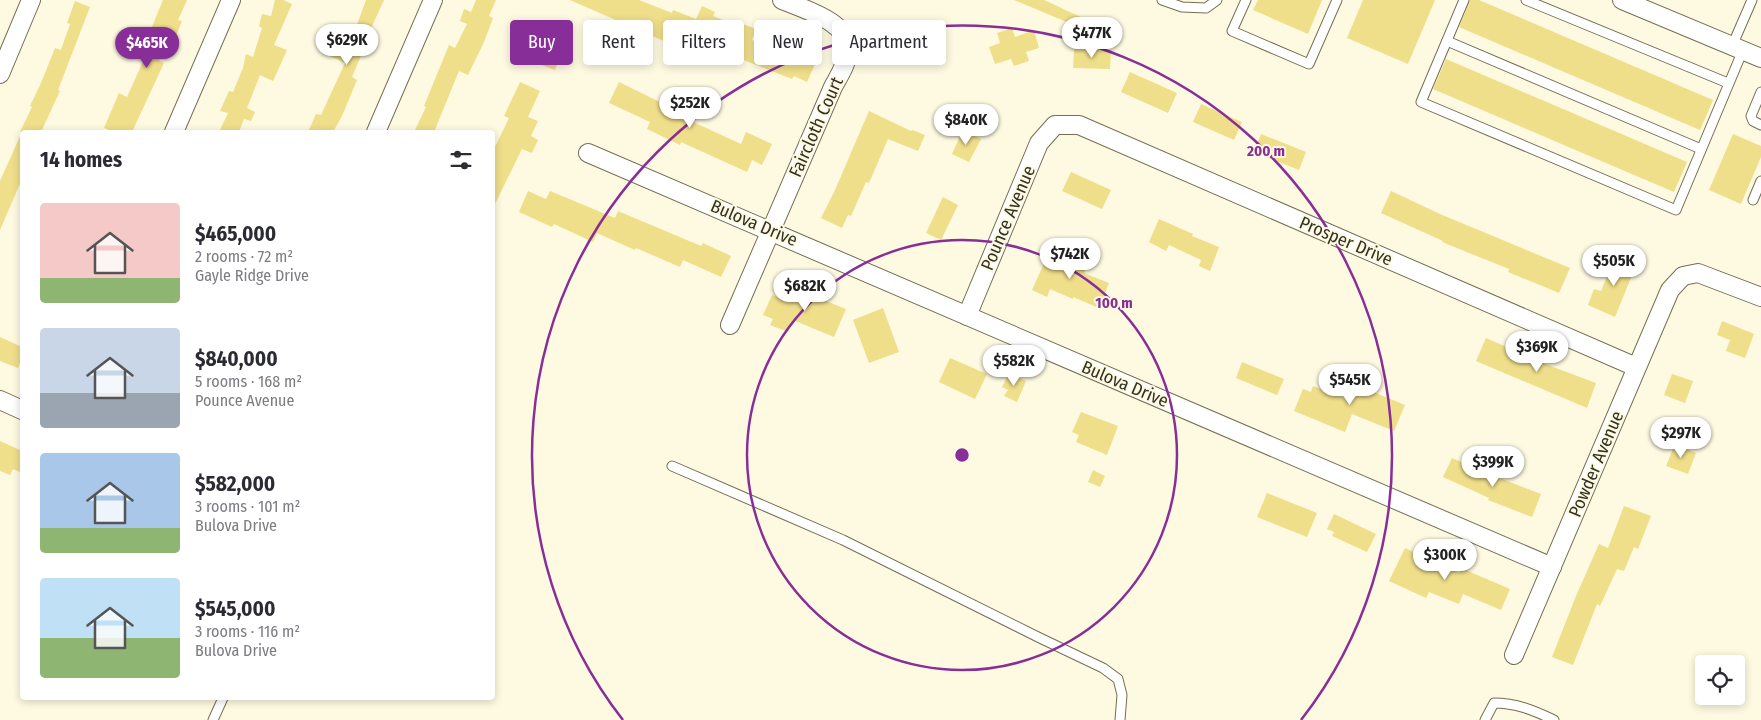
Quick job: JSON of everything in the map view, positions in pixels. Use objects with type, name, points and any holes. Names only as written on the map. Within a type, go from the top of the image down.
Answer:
[{"type":"street","points":[[0,74],[31,0]]},
{"type":"street","points":[[175,130],[231,0]]},
{"type":"street","points":[[377,130],[433,0]]},
{"type":"street","name":"Faircloth Court","points":[[730,325],[833,87],[844,66],[848,50],[846,36],[838,27],[827,20],[782,0]]},
{"type":"street","points":[[1633,2],[1761,58]]},
{"type":"street","name":"Pounce Avenue","points":[[967,316],[1039,143],[1055,124]]},
{"type":"street","name":"Prosper Drive","points":[[1055,124],[1079,125],[1636,367]]},
{"type":"street","name":"Bulova Drive","points":[[588,152],[1552,567]]},
{"type":"street","name":"Powder Avenue","points":[[1514,655],[1670,290],[1683,276],[1698,273],[1761,298]]},
{"type":"street","points":[[0,400],[20,409]]},
{"type":"lane","points":[[1162,0],[1182,7],[1206,8],[1217,0]]},
{"type":"lane","points":[[1246,0],[1232,31],[1309,64],[1337,0]]},
{"type":"lane","points":[[1464,0],[1421,102],[1676,210],[1728,83],[1752,0],[1761,4]]},
{"type":"lane","points":[[1526,0],[1728,83]]},
{"type":"lane","points":[[1447,41],[1701,149]]},
{"type":"lane","points":[[1761,92],[1751,116],[1753,121],[1761,125]]},
{"type":"lane","points":[[1753,200],[1761,181]]},
{"type":"lane","points":[[672,466],[843,540],[1103,668],[1118,679],[1122,694],[1120,720]]},
{"type":"lane","points":[[213,720],[222,700]]},
{"type":"lane","points":[[1485,720],[1494,703],[1509,703],[1525,707],[1554,720]]},
{"type":"building","points":[[163,0],[187,0],[178,20],[182,21],[176,36],[170,33],[159,61],[164,63],[133,130],[109,130],[104,128],[119,93],[127,97],[150,46],[145,44]]},
{"type":"building","points":[[275,0],[283,0],[292,4],[274,45],[287,50],[273,81],[260,75],[247,108],[255,112],[251,121],[244,119],[240,130],[220,130],[228,113],[220,111],[229,91],[233,92],[243,68],[246,54],[253,57],[262,28],[259,26],[262,14],[271,16]]},
{"type":"building","points":[[366,0],[384,0],[368,35],[375,38],[367,56],[363,51],[352,77],[357,80],[334,130],[309,130],[316,114],[321,115],[345,63],[328,55],[342,25],[355,30]]},
{"type":"building","points":[[476,0],[496,0],[489,16],[493,18],[484,42],[468,75],[459,71],[435,130],[415,130],[426,107],[424,106],[449,45],[455,48],[467,24],[460,21],[464,9],[471,12]]},
{"type":"building","points":[[570,0],[639,0],[672,13],[673,10],[696,19],[702,6],[715,12],[713,16],[723,20],[663,20],[663,41],[653,36],[653,20],[616,20]]},
{"type":"building","points":[[1014,0],[1044,0],[1085,19],[1081,28]]},
{"type":"building","points":[[1258,0],[1322,0],[1308,34],[1253,10]]},
{"type":"building","points":[[1363,0],[1435,0],[1408,64],[1347,38]]},
{"type":"building","points":[[1470,0],[1479,0],[1713,100],[1700,130],[1459,27]]},
{"type":"building","points":[[75,1],[90,7],[58,90],[60,91],[42,130],[21,130],[55,48],[61,50],[70,24],[67,23]]},
{"type":"building","points":[[744,24],[754,28],[752,40],[754,41],[754,64],[744,60]]},
{"type":"building","points":[[1012,28],[1015,37],[1034,30],[1039,48],[1026,52],[1029,61],[1014,66],[1011,59],[995,64],[989,47],[1000,43],[997,33]]},
{"type":"building","points":[[1074,49],[1111,50],[1110,69],[1073,68]]},
{"type":"building","points":[[1446,59],[1687,162],[1674,192],[1433,89]]},
{"type":"building","points":[[541,65],[557,65],[555,70]]},
{"type":"building","points":[[756,65],[815,65],[807,82],[794,76],[792,79]]},
{"type":"building","points":[[1130,72],[1177,93],[1168,113],[1121,92]]},
{"type":"building","points":[[520,82],[540,91],[528,117],[538,121],[531,136],[538,140],[532,153],[522,149],[495,204],[495,147],[509,118],[504,116]]},
{"type":"building","points":[[619,82],[666,105],[668,102],[694,114],[691,121],[741,144],[746,132],[772,144],[762,165],[752,160],[747,172],[681,142],[680,145],[647,129],[650,122],[609,103]]},
{"type":"building","points":[[1201,104],[1242,122],[1234,140],[1193,122]]},
{"type":"building","points":[[869,111],[911,131],[925,135],[918,151],[888,139],[869,183],[866,182],[851,216],[848,215],[842,228],[821,218]]},
{"type":"building","points":[[963,130],[981,139],[969,162],[952,154]]},
{"type":"building","points":[[1261,134],[1306,152],[1299,170],[1254,152]]},
{"type":"building","points":[[1733,134],[1761,146],[1761,157],[1741,204],[1709,190]]},
{"type":"building","points":[[20,136],[20,184],[0,230],[0,181]]},
{"type":"building","points":[[1071,172],[1111,190],[1102,209],[1062,191]]},
{"type":"building","points":[[528,191],[546,199],[550,191],[615,218],[618,211],[701,246],[703,243],[731,256],[721,277],[683,260],[680,267],[597,233],[593,242],[554,224],[552,227],[519,212]]},
{"type":"building","points":[[1391,191],[1440,214],[1570,268],[1559,293],[1508,272],[1509,269],[1442,242],[1381,213]]},
{"type":"building","points":[[943,197],[958,205],[941,240],[926,233]]},
{"type":"building","points":[[1159,219],[1219,247],[1210,271],[1199,266],[1201,260],[1169,245],[1166,251],[1149,242]]},
{"type":"building","points":[[1050,250],[1087,266],[1084,273],[1109,283],[1099,308],[1050,289],[1047,297],[1032,290]]},
{"type":"building","points":[[1616,255],[1637,263],[1615,317],[1588,305],[1594,289],[1601,291]]},
{"type":"building","points":[[791,287],[846,309],[834,337],[793,320],[788,332],[770,325],[773,319],[763,315],[772,295],[785,301]]},
{"type":"building","points":[[883,308],[899,352],[869,363],[853,320]]},
{"type":"building","points":[[1722,321],[1754,334],[1745,358],[1726,351],[1730,340],[1717,335]]},
{"type":"building","points":[[0,337],[20,346],[18,368],[0,361]]},
{"type":"building","points":[[1486,338],[1545,364],[1596,383],[1587,408],[1476,361]]},
{"type":"building","points":[[950,358],[987,374],[975,399],[939,382]]},
{"type":"building","points":[[1242,362],[1284,379],[1277,395],[1236,378]]},
{"type":"building","points":[[1009,373],[1026,381],[1017,402],[1004,396],[1008,390],[1002,387]]},
{"type":"building","points":[[1362,373],[1376,379],[1371,391],[1405,405],[1394,431],[1352,414],[1345,432],[1294,411],[1303,389],[1311,392],[1313,386],[1350,400]]},
{"type":"building","points":[[1672,374],[1693,381],[1685,403],[1664,395]]},
{"type":"building","points":[[1081,412],[1118,426],[1107,455],[1076,442],[1079,435],[1072,432]]},
{"type":"building","points":[[0,441],[20,450],[20,472],[13,469],[10,475],[0,471]]},
{"type":"building","points":[[1675,444],[1696,453],[1688,474],[1666,466]]},
{"type":"building","points":[[1452,458],[1496,478],[1541,494],[1532,517],[1488,500],[1489,498],[1443,477]]},
{"type":"building","points":[[1093,470],[1105,476],[1100,487],[1088,482]]},
{"type":"building","points":[[1267,493],[1317,513],[1307,537],[1257,517]]},
{"type":"building","points":[[1624,506],[1651,516],[1638,549],[1634,547],[1624,571],[1617,569],[1600,606],[1597,604],[1573,665],[1552,657],[1599,544],[1608,548]]},
{"type":"building","points":[[1334,514],[1376,534],[1367,552],[1332,536],[1334,532],[1327,529]]},
{"type":"building","points":[[1405,548],[1459,573],[1461,568],[1510,589],[1501,610],[1463,594],[1459,604],[1429,592],[1426,598],[1389,581]]}]
